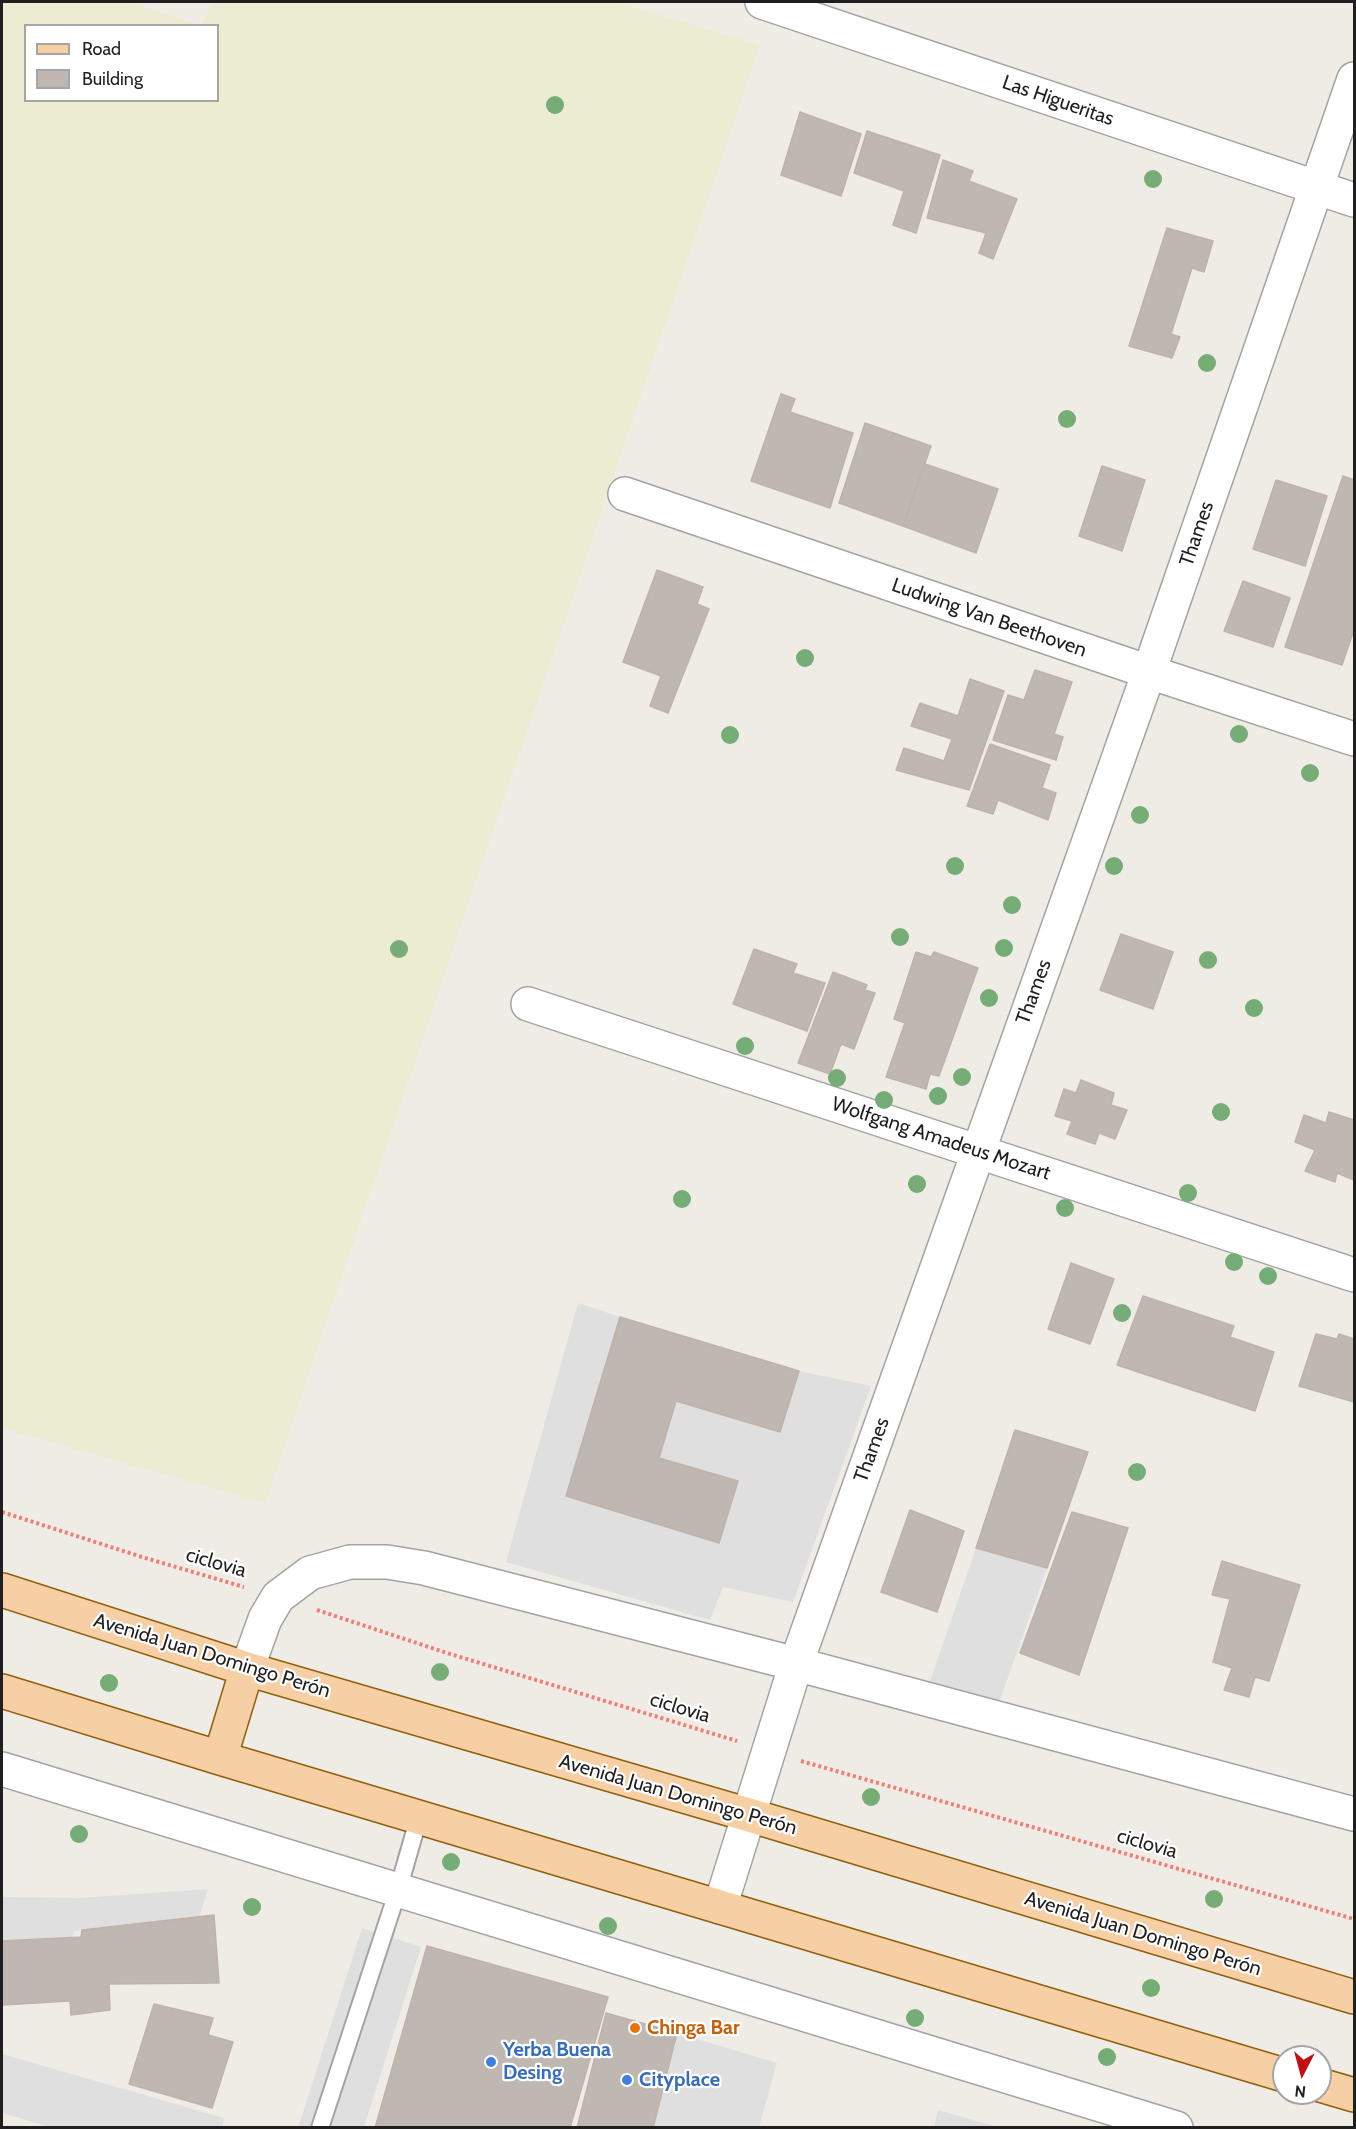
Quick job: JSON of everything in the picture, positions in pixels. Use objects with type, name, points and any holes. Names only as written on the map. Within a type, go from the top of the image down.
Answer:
[{"type":"main road","name":"Avenida Juan Domingo Perón","points":[[2,1590],[247,1669],[749,1815],[1354,1997]]},
{"type":"main road","points":[[220,1758],[247,1669]]},
{"type":"main road","points":[[2,1690],[220,1758],[1272,2071]]},
{"type":"main road","points":[[1332,2089],[1354,2095]]},
{"type":"street","name":"Las Higueritas","points":[[774,3],[1354,200]]},
{"type":"street","name":"Thames","points":[[720,1907],[796,1664],[1149,672],[1354,79]]},
{"type":"street","name":"Ludwing Van Beethoven","points":[[625,494],[1354,739]]},
{"type":"street","name":"Wolfgang Amadeus Mozart","points":[[528,1004],[1354,1275]]},
{"type":"street","points":[[247,1669],[265,1619],[278,1597],[310,1573],[350,1562],[387,1562],[424,1568],[796,1664],[1354,1814]]},
{"type":"street","points":[[2,1769],[1176,2127]]},
{"type":"lane","points":[[320,2127],[398,1890],[419,1817]]},
{"type":"path","name":"ciclovia","points":[[2,1512],[769,1752],[1354,1919]]},
{"type":"green space","points":[[2,2],[129,2],[196,24],[24,24],[24,102],[219,102],[219,24],[202,24],[213,2],[616,2],[760,45],[265,1503],[2,1428]]},
{"type":"shaded area","points":[[578,1303],[620,1317],[566,1496],[718,1543],[737,1482],[659,1458],[676,1401],[779,1432],[799,1371],[871,1386],[793,1602],[723,1587],[710,1620],[506,1562]]},
{"type":"shaded area","points":[[976,1548],[1047,1568],[996,1711],[926,1693]]},
{"type":"shaded area","points":[[208,1889],[198,1922],[74,1931],[70,1942],[2,1947],[2,1897],[80,1898]]},
{"type":"shaded area","points":[[362,1928],[421,1947],[364,2127],[298,2128]]},
{"type":"shaded area","points":[[677,2033],[777,2063],[759,2127],[653,2127]]},
{"type":"shaded area","points":[[2,2054],[224,2118],[222,2127],[50,2127],[2,2113]]},
{"type":"shaded area","points":[[938,2110],[997,2127],[934,2127]]},
{"type":"building","points":[[800,112],[861,134],[841,196],[781,175]]},
{"type":"building","points":[[867,131],[940,155],[916,233],[893,225],[904,191],[854,173]]},
{"type":"building","points":[[943,160],[973,171],[969,181],[1017,199],[993,259],[979,253],[986,233],[927,218]]},
{"type":"building","points":[[1167,228],[1213,241],[1204,272],[1192,268],[1171,334],[1180,337],[1172,358],[1129,346]]},
{"type":"building","points":[[781,394],[795,399],[790,412],[853,433],[830,508],[751,481]]},
{"type":"building","points":[[865,423],[931,446],[903,526],[839,503]]},
{"type":"building","points":[[925,464],[998,489],[976,553],[903,526]]},
{"type":"building","points":[[1102,466],[1145,480],[1122,551],[1079,536]]},
{"type":"building","points":[[1343,476],[1354,480],[1354,630],[1342,665],[1285,647]]},
{"type":"building","points":[[1276,480],[1327,496],[1305,566],[1253,549]]},
{"type":"building","points":[[657,570],[703,587],[697,604],[709,609],[668,713],[650,706],[661,676],[623,662]]},
{"type":"building","points":[[1243,581],[1290,598],[1273,647],[1224,631]]},
{"type":"building","points":[[1035,670],[1072,682],[1054,734],[1063,737],[1056,760],[993,740],[1008,695],[1024,700]]},
{"type":"building","points":[[970,679],[1004,691],[969,790],[896,770],[904,748],[944,761],[952,739],[911,726],[920,703],[958,716]]},
{"type":"building","points":[[990,744],[1050,765],[1042,788],[1056,793],[1048,820],[998,800],[993,814],[967,806]]},
{"type":"building","points":[[1121,934],[1173,952],[1153,1009],[1100,990]]},
{"type":"building","points":[[754,949],[797,964],[793,973],[825,983],[807,1031],[733,1004]]},
{"type":"building","points":[[916,952],[931,957],[934,952],[978,968],[939,1076],[930,1074],[926,1089],[886,1077],[905,1023],[894,1019]]},
{"type":"building","points":[[833,972],[867,985],[865,990],[875,993],[854,1049],[841,1044],[830,1074],[798,1063]]},
{"type":"building","points":[[1081,1080],[1114,1093],[1111,1105],[1127,1110],[1115,1139],[1099,1133],[1095,1144],[1067,1134],[1072,1121],[1055,1116],[1064,1089],[1076,1093]]},
{"type":"building","points":[[1329,1112],[1354,1120],[1354,1180],[1337,1173],[1335,1182],[1305,1171],[1315,1150],[1295,1142],[1304,1115],[1326,1123]]},
{"type":"building","points":[[1071,1263],[1114,1279],[1090,1344],[1048,1329]]},
{"type":"building","points":[[1143,1296],[1234,1326],[1230,1337],[1274,1352],[1255,1411],[1117,1365]]},
{"type":"building","points":[[620,1317],[799,1371],[780,1432],[676,1401],[659,1458],[738,1481],[719,1543],[566,1496]]},
{"type":"building","points":[[1316,1334],[1337,1339],[1339,1334],[1354,1339],[1354,1402],[1299,1386]]},
{"type":"building","points":[[1015,1430],[1088,1452],[1047,1568],[976,1548]]},
{"type":"building","points":[[910,1510],[964,1531],[937,1612],[881,1592]]},
{"type":"building","points":[[1072,1512],[1128,1528],[1079,1675],[1020,1653]]},
{"type":"building","points":[[1222,1561],[1300,1585],[1269,1681],[1255,1677],[1249,1697],[1224,1690],[1232,1668],[1213,1662],[1230,1599],[1212,1595]]},
{"type":"building","points":[[214,1915],[219,1983],[109,1984],[110,2010],[71,2015],[70,2001],[2,2005],[2,1941],[81,1937],[82,1930]]},
{"type":"building","name":"Yerba Buena Desing","points":[[427,1946],[608,1997],[570,2128],[375,2128]]},
{"type":"building","points":[[154,2004],[213,2018],[208,2035],[233,2042],[212,2108],[129,2084]]},
{"type":"building","name":"Cityplace","points":[[606,2013],[677,2033],[653,2128],[577,2128]]},
{"type":"place","name":"Chinga Bar","points":[[635,2028]]},
{"type":"place","name":"Yerba Buena Desing","points":[[491,2062]]},
{"type":"place","name":"Cityplace","points":[[627,2080]]}]
